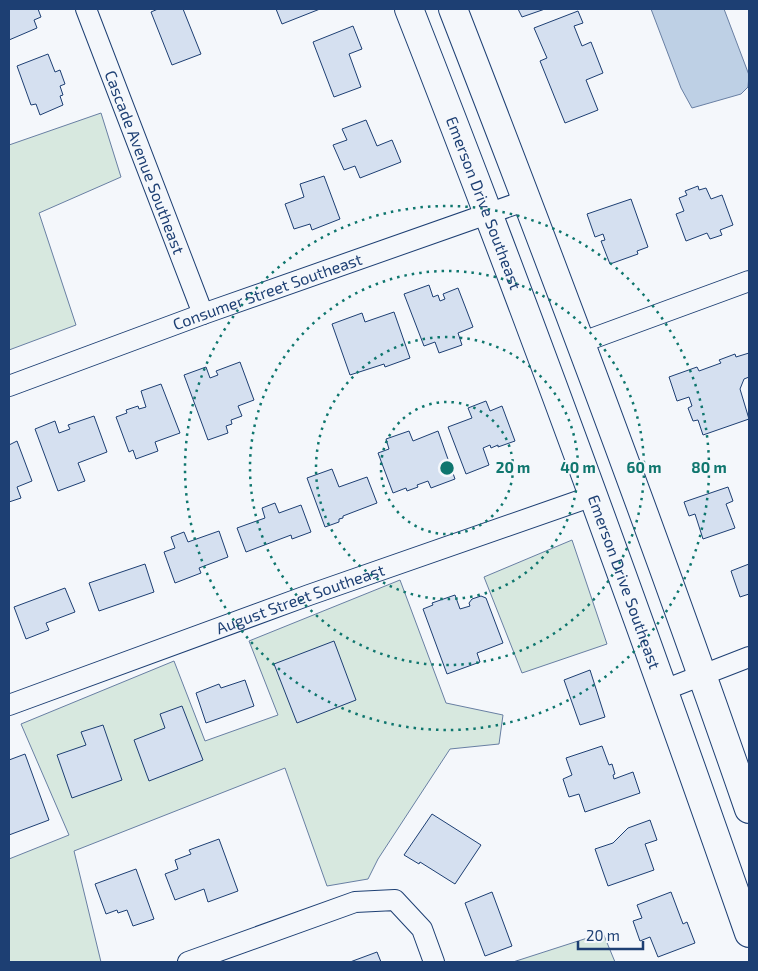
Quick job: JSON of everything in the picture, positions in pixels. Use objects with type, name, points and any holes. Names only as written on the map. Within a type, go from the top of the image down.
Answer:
[{"type":"street","name":"Cascade Avenue Southeast","points":[[86,9],[203,314]]},
{"type":"street","name":"Emerson Drive Southeast","points":[[409,9],[489,214],[593,496],[664,690],[749,933]]},
{"type":"street","points":[[453,9],[580,343],[702,674],[749,809]]},
{"type":"street","name":"Consumer Street Southeast","points":[[9,386],[203,314],[527,200]]},
{"type":"street","points":[[580,343],[749,281]]},
{"type":"street","name":"August Street Southeast","points":[[9,706],[309,595],[593,496]]},
{"type":"street","points":[[664,690],[749,657]]},
{"type":"street","points":[[188,962],[355,902],[395,900],[422,929],[434,962]]},
{"type":"shaded area","points":[[101,113],[121,177],[39,213],[76,325],[9,350],[9,145]]},
{"type":"shaded area","points":[[572,540],[607,644],[522,673],[484,577]]},
{"type":"shaded area","points":[[400,580],[446,703],[503,715],[499,744],[450,749],[378,859],[368,879],[327,886],[285,768],[74,851],[101,962],[9,962],[9,859],[69,835],[21,724],[174,661],[205,741],[278,715],[249,641]]},
{"type":"shaded area","points":[[603,933],[615,962],[513,962]]},
{"type":"water","points":[[651,9],[724,9],[749,75],[748,87],[741,94],[692,108],[681,88]]},
{"type":"building","points":[[9,9],[38,9],[41,17],[34,20],[37,28],[9,40]]},
{"type":"building","points":[[158,9],[183,9],[201,54],[172,65],[151,12]]},
{"type":"building","points":[[276,9],[320,9],[282,24]]},
{"type":"building","points":[[518,9],[545,9],[522,17]]},
{"type":"building","points":[[578,11],[583,23],[574,26],[582,46],[591,42],[603,73],[586,80],[598,110],[565,123],[540,61],[547,58],[534,28]]},
{"type":"building","points":[[353,26],[362,49],[349,54],[361,87],[334,97],[313,42]]},
{"type":"building","points":[[48,54],[55,72],[60,70],[65,84],[60,86],[63,95],[60,96],[63,105],[40,115],[36,104],[31,105],[17,66]]},
{"type":"building","points":[[366,120],[377,146],[392,140],[401,162],[360,178],[355,166],[344,170],[333,145],[347,140],[342,129]]},
{"type":"building","points":[[324,176],[340,219],[312,230],[310,224],[294,229],[285,204],[304,197],[300,184]]},
{"type":"building","points":[[698,186],[699,190],[706,188],[711,199],[722,195],[733,225],[720,230],[722,235],[710,239],[707,233],[686,241],[676,214],[684,211],[679,198],[687,195],[685,191]]},
{"type":"building","points":[[631,199],[648,247],[637,251],[638,254],[610,264],[601,241],[605,240],[603,234],[595,237],[587,214]]},
{"type":"building","points":[[429,285],[433,297],[438,295],[440,301],[445,299],[443,294],[458,288],[473,327],[458,333],[462,345],[439,353],[435,342],[424,346],[404,294]]},
{"type":"building","points":[[394,312],[410,358],[385,367],[384,364],[350,375],[332,324],[362,313],[365,322]]},
{"type":"building","points":[[749,353],[749,377],[744,379],[740,389],[749,419],[703,435],[698,420],[693,421],[688,408],[692,406],[689,397],[677,401],[669,377],[697,367],[699,371],[721,363],[719,360],[735,354],[736,357]]},
{"type":"building","points":[[240,362],[254,400],[238,406],[242,416],[231,420],[232,424],[226,426],[228,433],[208,440],[184,375],[206,367],[210,378],[218,375],[216,371]]},
{"type":"building","points":[[161,384],[180,433],[155,442],[158,451],[136,459],[133,450],[129,452],[116,417],[127,413],[126,410],[138,406],[139,409],[146,407],[141,391]]},
{"type":"building","points":[[486,401],[490,411],[502,406],[515,441],[498,447],[498,445],[491,448],[490,445],[483,448],[489,465],[466,474],[448,427],[472,418],[468,408]]},
{"type":"building","points":[[94,416],[107,452],[78,463],[85,481],[58,491],[35,429],[55,421],[59,433],[70,429],[68,425]]},
{"type":"building","points":[[409,431],[413,441],[438,431],[455,479],[431,488],[428,481],[407,491],[406,488],[393,493],[378,453],[389,449],[386,439]]},
{"type":"building","points":[[17,441],[32,481],[17,487],[21,498],[9,502],[9,445]]},
{"type":"building","points":[[332,469],[339,487],[367,477],[377,503],[343,516],[343,518],[339,519],[339,522],[325,527],[307,478]]},
{"type":"building","points":[[728,487],[733,501],[726,504],[735,528],[703,539],[695,514],[689,516],[684,502]]},
{"type":"building","points":[[275,503],[279,513],[301,505],[311,532],[292,539],[291,535],[246,552],[237,528],[265,518],[262,508]]},
{"type":"building","points":[[219,531],[228,557],[199,568],[201,573],[175,583],[164,552],[175,548],[171,537],[184,532],[188,542]]},
{"type":"building","points":[[145,564],[154,592],[99,611],[89,583]]},
{"type":"building","points":[[749,564],[749,594],[740,597],[731,571]]},
{"type":"building","points":[[65,588],[75,612],[46,623],[49,630],[26,639],[14,607]]},
{"type":"building","points":[[455,595],[460,609],[470,606],[469,603],[472,599],[481,596],[486,598],[503,643],[477,653],[480,662],[447,674],[423,609],[433,605],[432,603]]},
{"type":"building","points":[[334,641],[356,700],[297,723],[274,664]]},
{"type":"building","points":[[590,670],[605,717],[580,725],[564,680]]},
{"type":"building","points":[[245,680],[254,706],[206,723],[196,693],[219,684],[221,688]]},
{"type":"building","points":[[182,706],[203,760],[149,781],[134,740],[165,728],[160,714]]},
{"type":"building","points":[[103,725],[122,780],[72,798],[57,755],[86,745],[81,732]]},
{"type":"building","points":[[602,746],[609,765],[612,764],[615,774],[613,775],[614,779],[633,772],[640,793],[585,812],[579,794],[569,797],[563,779],[572,775],[566,758]]},
{"type":"building","points":[[25,754],[49,820],[9,835],[9,760]]},
{"type":"building","points":[[432,814],[481,845],[455,884],[420,862],[419,864],[404,855]]},
{"type":"building","points":[[650,820],[657,840],[645,844],[654,870],[608,886],[595,849],[613,843],[628,828]]},
{"type":"building","points":[[219,839],[238,891],[208,902],[204,889],[175,900],[165,874],[178,869],[175,860],[191,854],[189,850]]},
{"type":"building","points":[[136,869],[154,919],[133,926],[127,910],[118,913],[117,910],[106,914],[95,884]]},
{"type":"building","points":[[492,892],[512,946],[485,956],[465,903]]},
{"type":"building","points":[[671,892],[683,924],[687,922],[695,943],[658,957],[650,937],[640,941],[633,921],[642,918],[637,905]]},
{"type":"building","points":[[377,952],[381,962],[350,962]]}]
